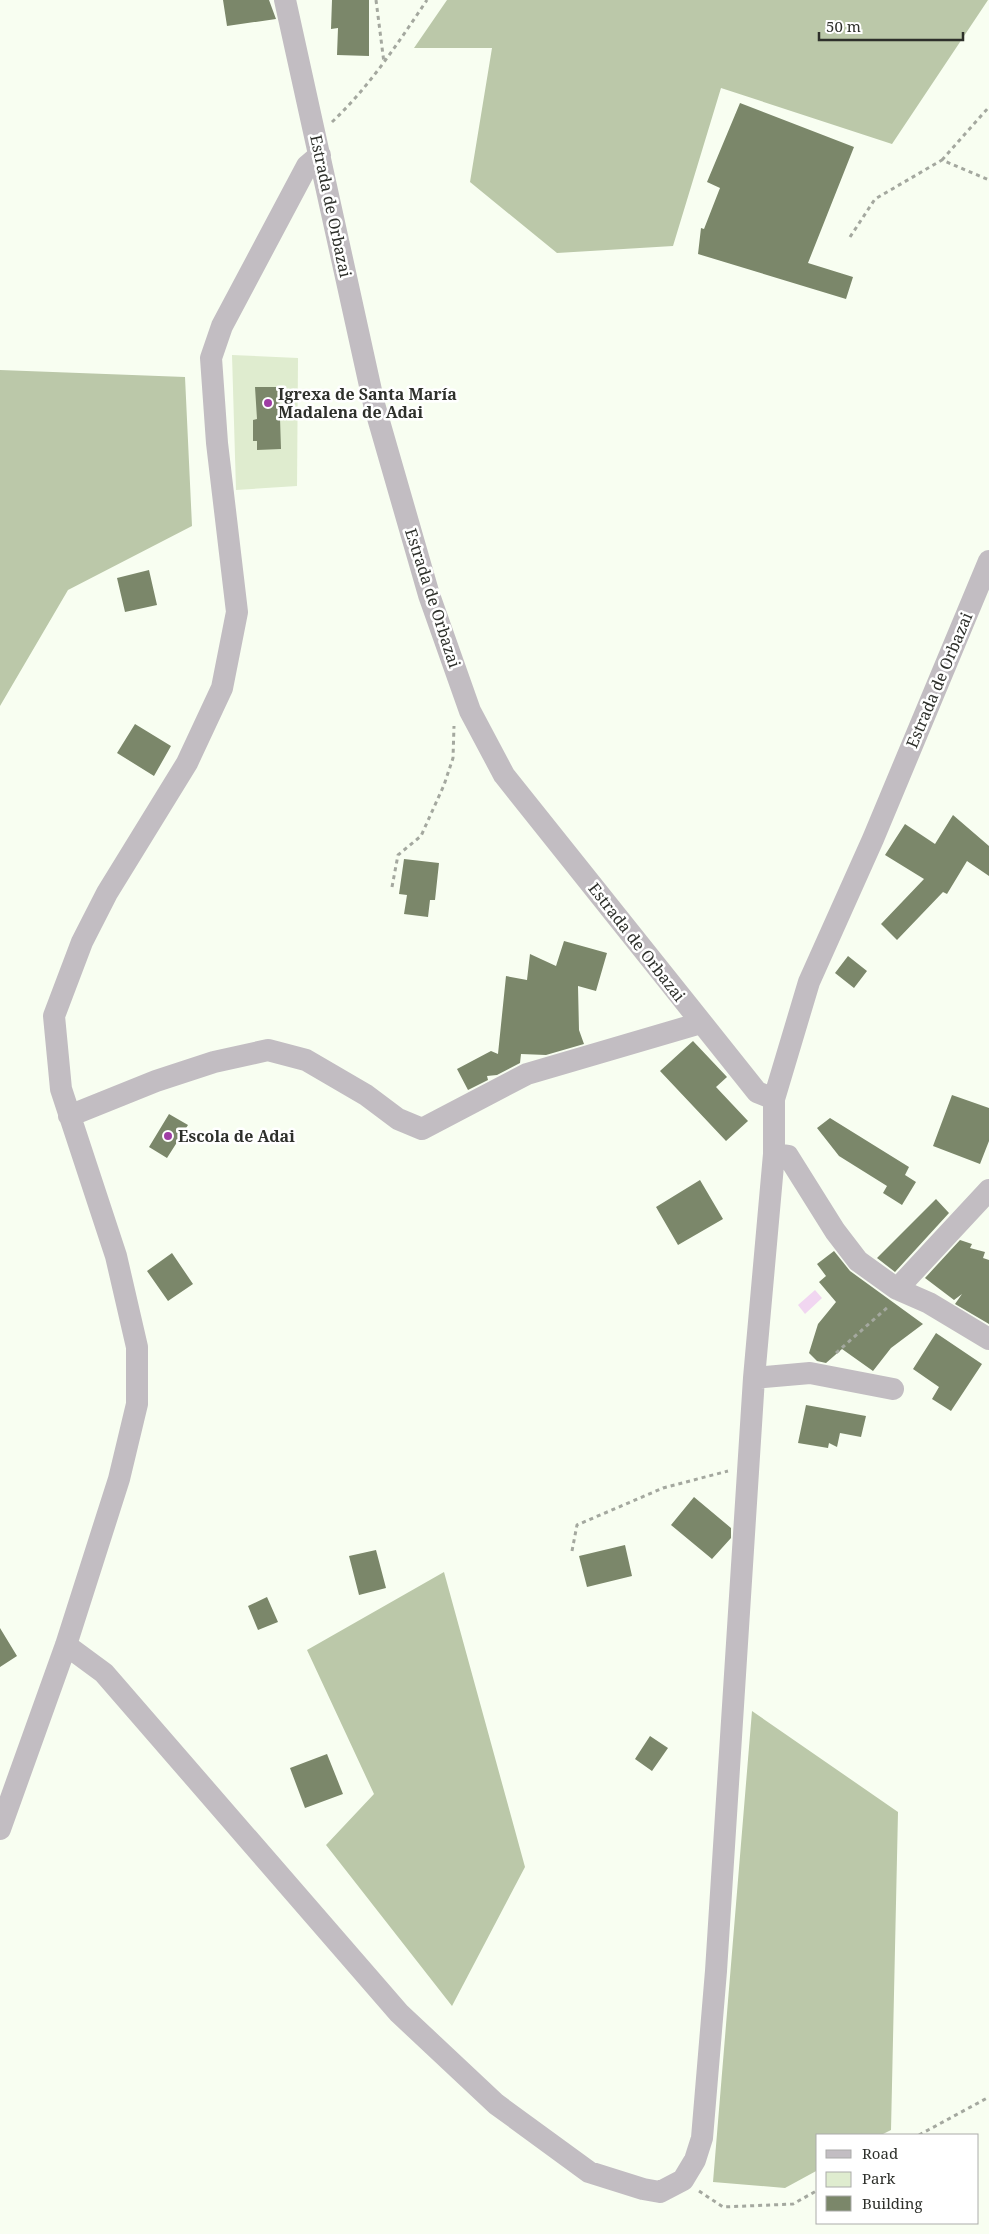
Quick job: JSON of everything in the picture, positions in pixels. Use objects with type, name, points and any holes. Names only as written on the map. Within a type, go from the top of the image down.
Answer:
[{"type":"street","name":"Estrada de Orbazai","points":[[285,0],[374,404],[429,595],[470,711],[504,775],[756,1092],[774,1099]]},
{"type":"street","points":[[0,1830],[66,1645],[121,1470],[137,1404],[137,1347],[116,1256],[61,1088],[54,1016],[82,942],[107,893],[187,763],[222,688],[237,612],[218,444],[211,358],[222,326],[293,190],[318,147]]},
{"type":"street","points":[[293,190],[327,187]]},
{"type":"street","name":"Estrada de Orbazai","points":[[683,2180],[695,2160],[702,2138],[716,1971],[754,1378],[774,1154],[774,1099],[809,982],[873,839],[989,561]]},
{"type":"street","points":[[69,1116],[156,1081],[214,1062],[268,1050],[306,1060],[366,1095],[398,1119],[422,1129],[528,1074],[700,1023]]},
{"type":"street","points":[[774,1154],[788,1156],[835,1231],[858,1261],[900,1291],[930,1303],[989,1339]]},
{"type":"street","points":[[900,1291],[989,1190]]},
{"type":"street","points":[[754,1378],[810,1373],[893,1389]]},
{"type":"street","points":[[66,1645],[104,1673],[399,2013],[496,2104],[589,2172],[643,2189],[660,2192],[683,2180]]},
{"type":"path","points":[[376,0],[384,64]]},
{"type":"path","points":[[318,147],[384,64],[427,0]]},
{"type":"path","points":[[850,237],[875,199],[942,160],[989,107]]},
{"type":"path","points":[[942,160],[989,180]]},
{"type":"path","points":[[392,887],[398,855],[421,836],[444,785],[453,758],[454,721]]},
{"type":"path","points":[[836,1353],[900,1291]]},
{"type":"path","points":[[572,1551],[576,1525],[663,1488],[748,1466]]},
{"type":"path","points":[[921,2134],[989,2097]]},
{"type":"path","points":[[683,2180],[723,2207],[793,2204],[816,2191]]},
{"type":"green space","points":[[447,0],[988,0],[892,144],[721,88],[673,246],[557,253],[470,182],[492,48],[414,48]]},
{"type":"green space","points":[[232,355],[298,358],[297,486],[236,490]]},
{"type":"green space","points":[[0,370],[185,377],[192,526],[68,590],[0,706]]},
{"type":"green space","points":[[444,1572],[525,1867],[452,2006],[326,1845],[374,1794],[307,1650]]},
{"type":"green space","points":[[752,1711],[898,1812],[891,2130],[883,2134],[816,2134],[816,2171],[785,2188],[713,2182]]},
{"type":"shaded area","points":[[815,1290],[822,1298],[805,1314],[798,1305]]},
{"type":"building","points":[[223,0],[269,0],[276,19],[227,26]]},
{"type":"building","points":[[332,0],[369,0],[369,56],[337,55],[338,28],[331,29]]},
{"type":"building","points":[[740,103],[854,147],[808,263],[853,277],[846,299],[698,254],[701,228],[704,229],[720,188],[707,182]]},
{"type":"building","name":"Igrexa de Santa María Madalena de Adai","points":[[255,387],[279,387],[281,449],[257,450],[257,441],[253,441],[253,420],[257,419]]},
{"type":"building","points":[[149,570],[157,605],[125,612],[117,578]]},
{"type":"building","points":[[135,724],[171,746],[154,776],[117,753]]},
{"type":"building","points":[[953,815],[989,846],[989,876],[967,861],[947,894],[943,892],[897,940],[881,924],[924,879],[885,855],[905,824],[935,844]]},
{"type":"building","points":[[404,859],[439,863],[435,900],[430,900],[428,917],[404,914],[407,895],[399,894]]},
{"type":"building","points":[[564,941],[607,953],[596,991],[578,986],[579,1030],[584,1044],[546,1055],[521,1054],[520,1063],[497,1075],[487,1076],[488,1080],[468,1090],[457,1069],[491,1051],[498,1054],[506,976],[527,980],[530,954],[556,966]]},
{"type":"building","points":[[848,956],[867,971],[854,988],[835,973]]},
{"type":"building","points":[[693,1041],[727,1077],[716,1087],[748,1121],[726,1141],[660,1071]]},
{"type":"building","points":[[952,1095],[989,1108],[989,1141],[980,1164],[933,1146]]},
{"type":"building","name":"Escola de Adai","points":[[169,1114],[188,1125],[167,1158],[149,1147]]},
{"type":"building","points":[[830,1118],[909,1167],[905,1175],[916,1182],[902,1205],[883,1193],[887,1186],[839,1156],[817,1128]]},
{"type":"building","points":[[700,1180],[723,1219],[678,1245],[656,1207]]},
{"type":"building","points":[[936,1199],[949,1213],[895,1272],[877,1258]]},
{"type":"building","points":[[960,1240],[972,1244],[970,1248],[985,1252],[983,1258],[989,1260],[989,1324],[955,1304],[962,1294],[954,1300],[925,1278]]},
{"type":"building","points":[[834,1251],[850,1271],[923,1324],[891,1348],[873,1371],[842,1349],[826,1363],[817,1361],[809,1353],[818,1324],[836,1302],[819,1282],[826,1276],[817,1264]]},
{"type":"building","points":[[172,1253],[193,1284],[168,1301],[147,1271]]},
{"type":"building","points":[[936,1333],[982,1364],[951,1411],[932,1399],[939,1387],[913,1369]]},
{"type":"building","points":[[806,1405],[866,1416],[861,1437],[840,1433],[837,1447],[829,1443],[828,1448],[798,1443]]},
{"type":"building","points":[[694,1497],[731,1528],[731,1538],[712,1559],[671,1525]]},
{"type":"building","points":[[625,1545],[632,1576],[587,1587],[579,1556]]},
{"type":"building","points":[[376,1550],[386,1588],[359,1595],[349,1556]]},
{"type":"building","points":[[267,1597],[278,1622],[258,1630],[248,1606]]},
{"type":"building","points":[[0,1628],[17,1656],[0,1667]]},
{"type":"building","points":[[650,1736],[668,1748],[652,1771],[635,1759]]},
{"type":"building","points":[[327,1754],[343,1794],[305,1808],[290,1768]]},
{"type":"place","name":"Igrexa de Santa María Madalena de Adai","points":[[268,403]]},
{"type":"place","name":"Escola de Adai","points":[[168,1136]]}]
